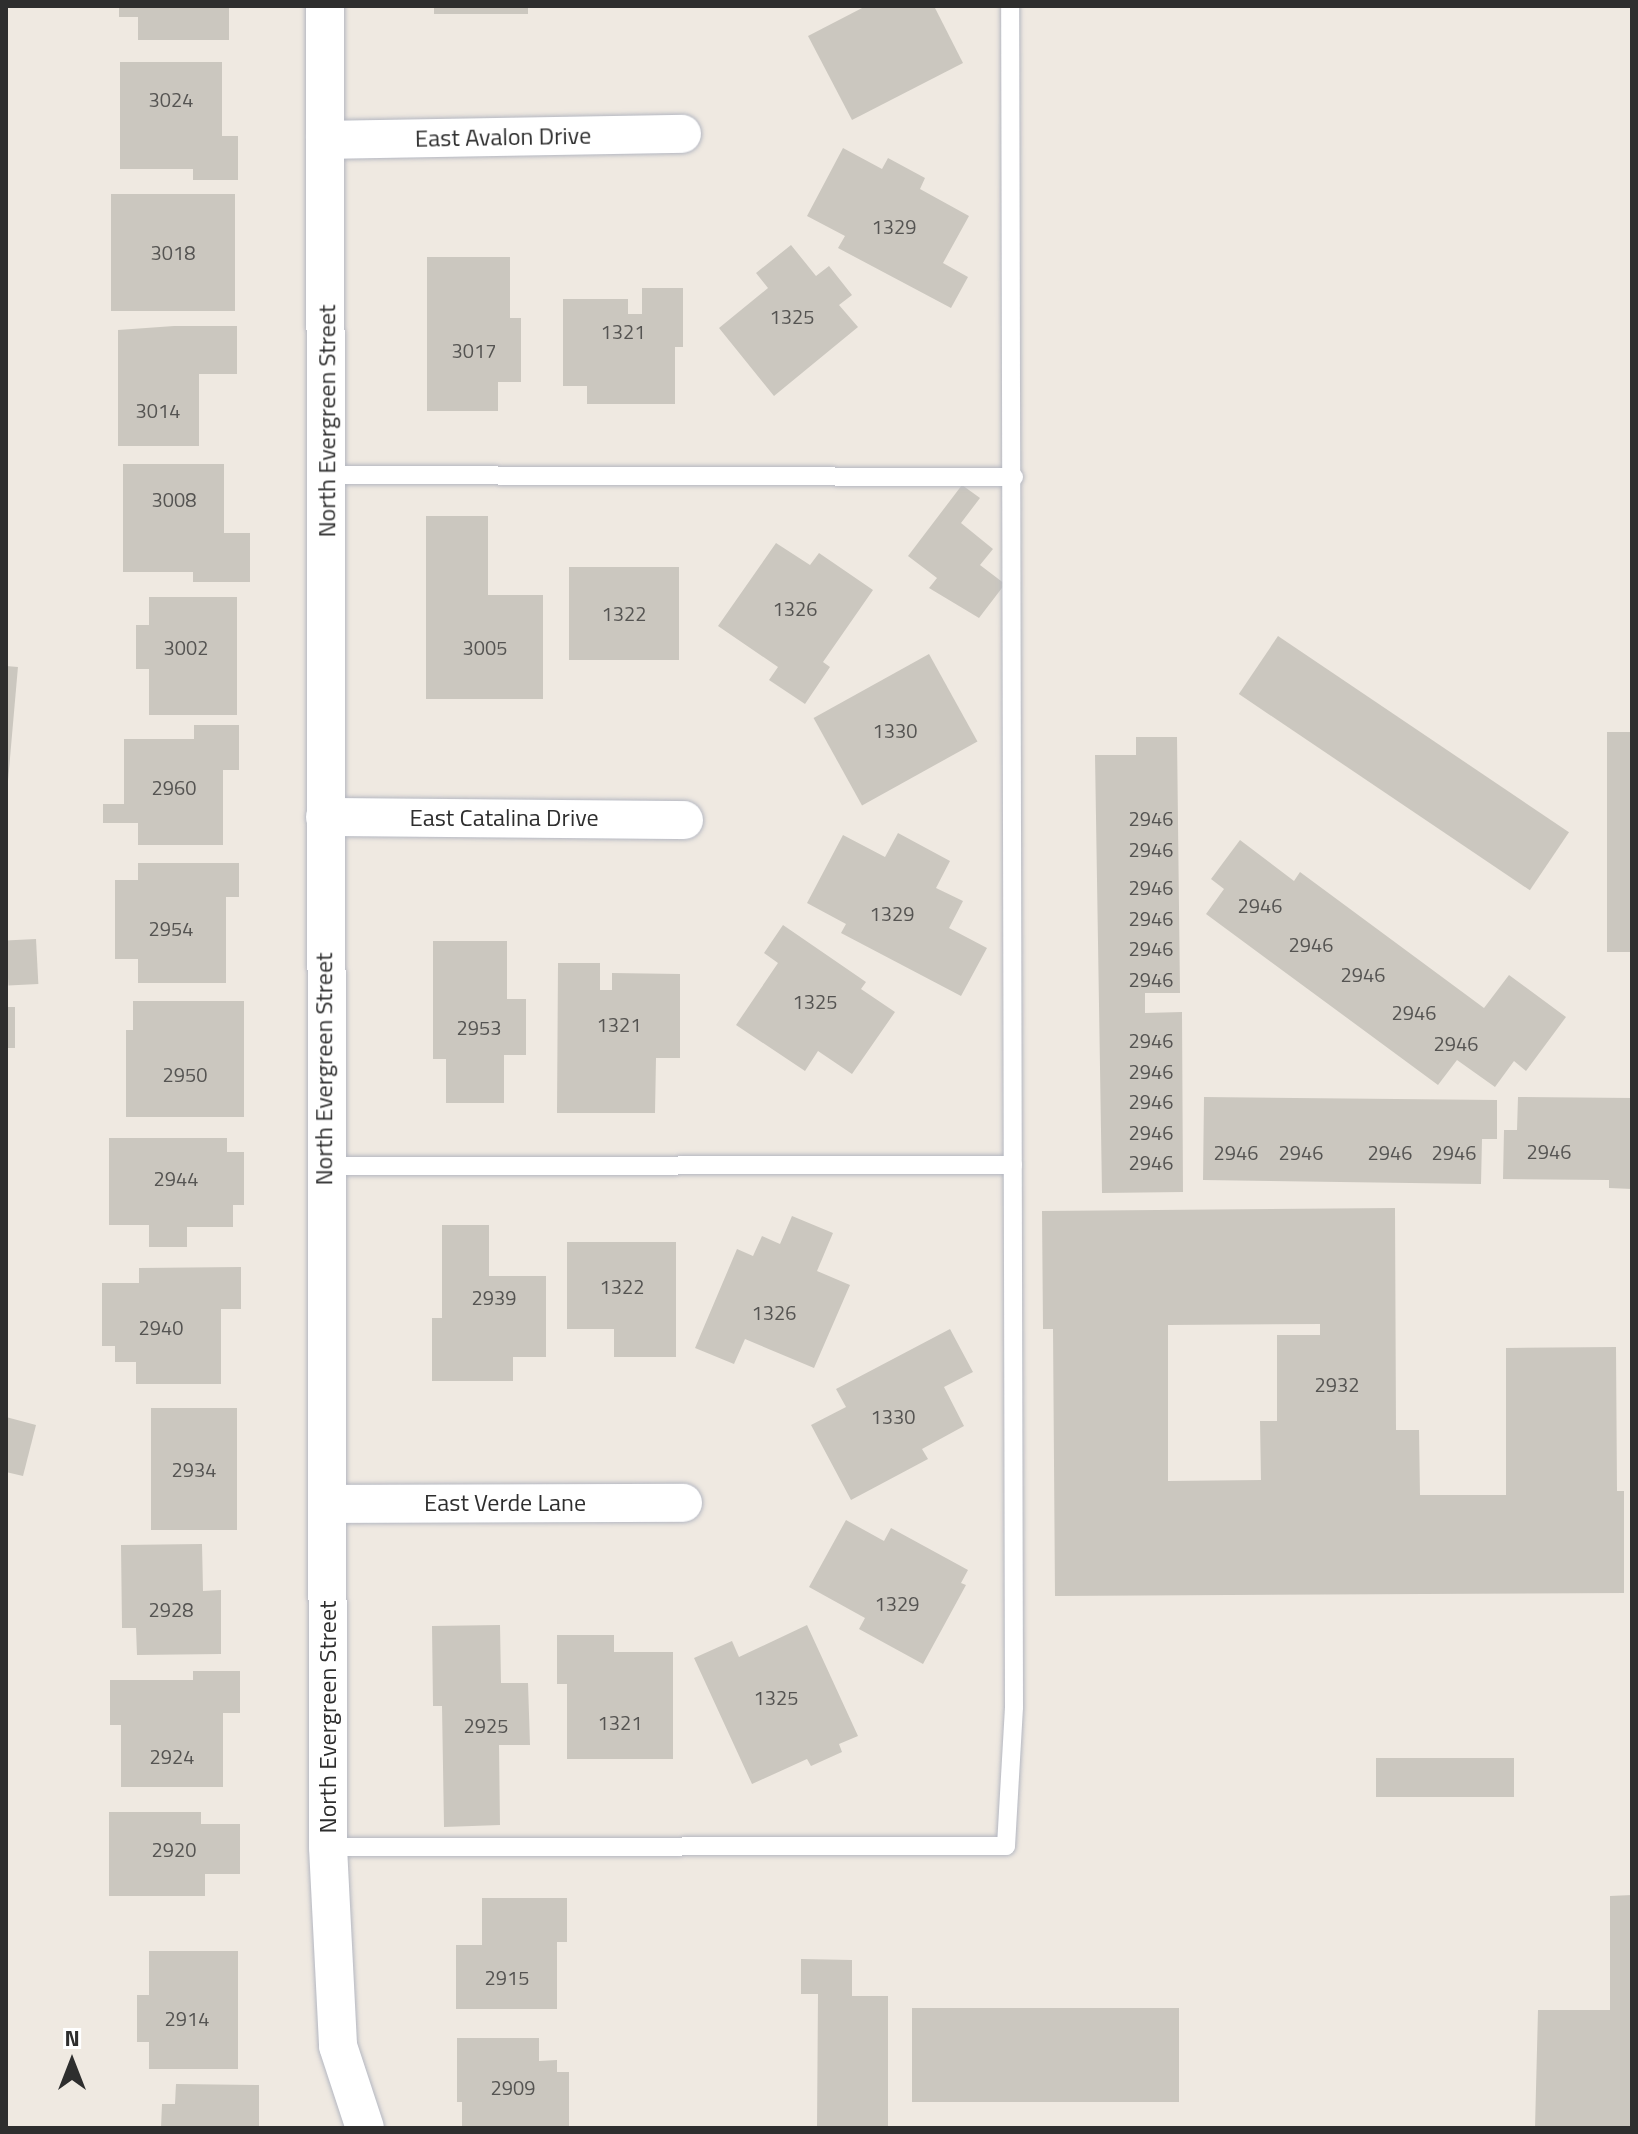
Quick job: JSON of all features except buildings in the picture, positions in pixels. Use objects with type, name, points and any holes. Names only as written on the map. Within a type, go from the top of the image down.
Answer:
[{"type":"street","name":"North Evergreen Street","points":[[325,6],[328,475],[323,1166],[328,1504],[328,1847],[338,2046],[365,2128]]},
{"type":"street","name":"East Avalon Drive","points":[[325,140],[682,134]]},
{"type":"street","name":"East Catalina Drive","points":[[325,817],[684,820]]},
{"type":"street","name":"East Verde Lane","points":[[328,1504],[683,1503]]},
{"type":"lane","points":[[328,1847],[1006,1846],[1014,1707],[1014,477],[1010,6]]},
{"type":"lane","points":[[328,475],[1014,477]]},
{"type":"lane","points":[[323,1166],[1013,1165]]}]
